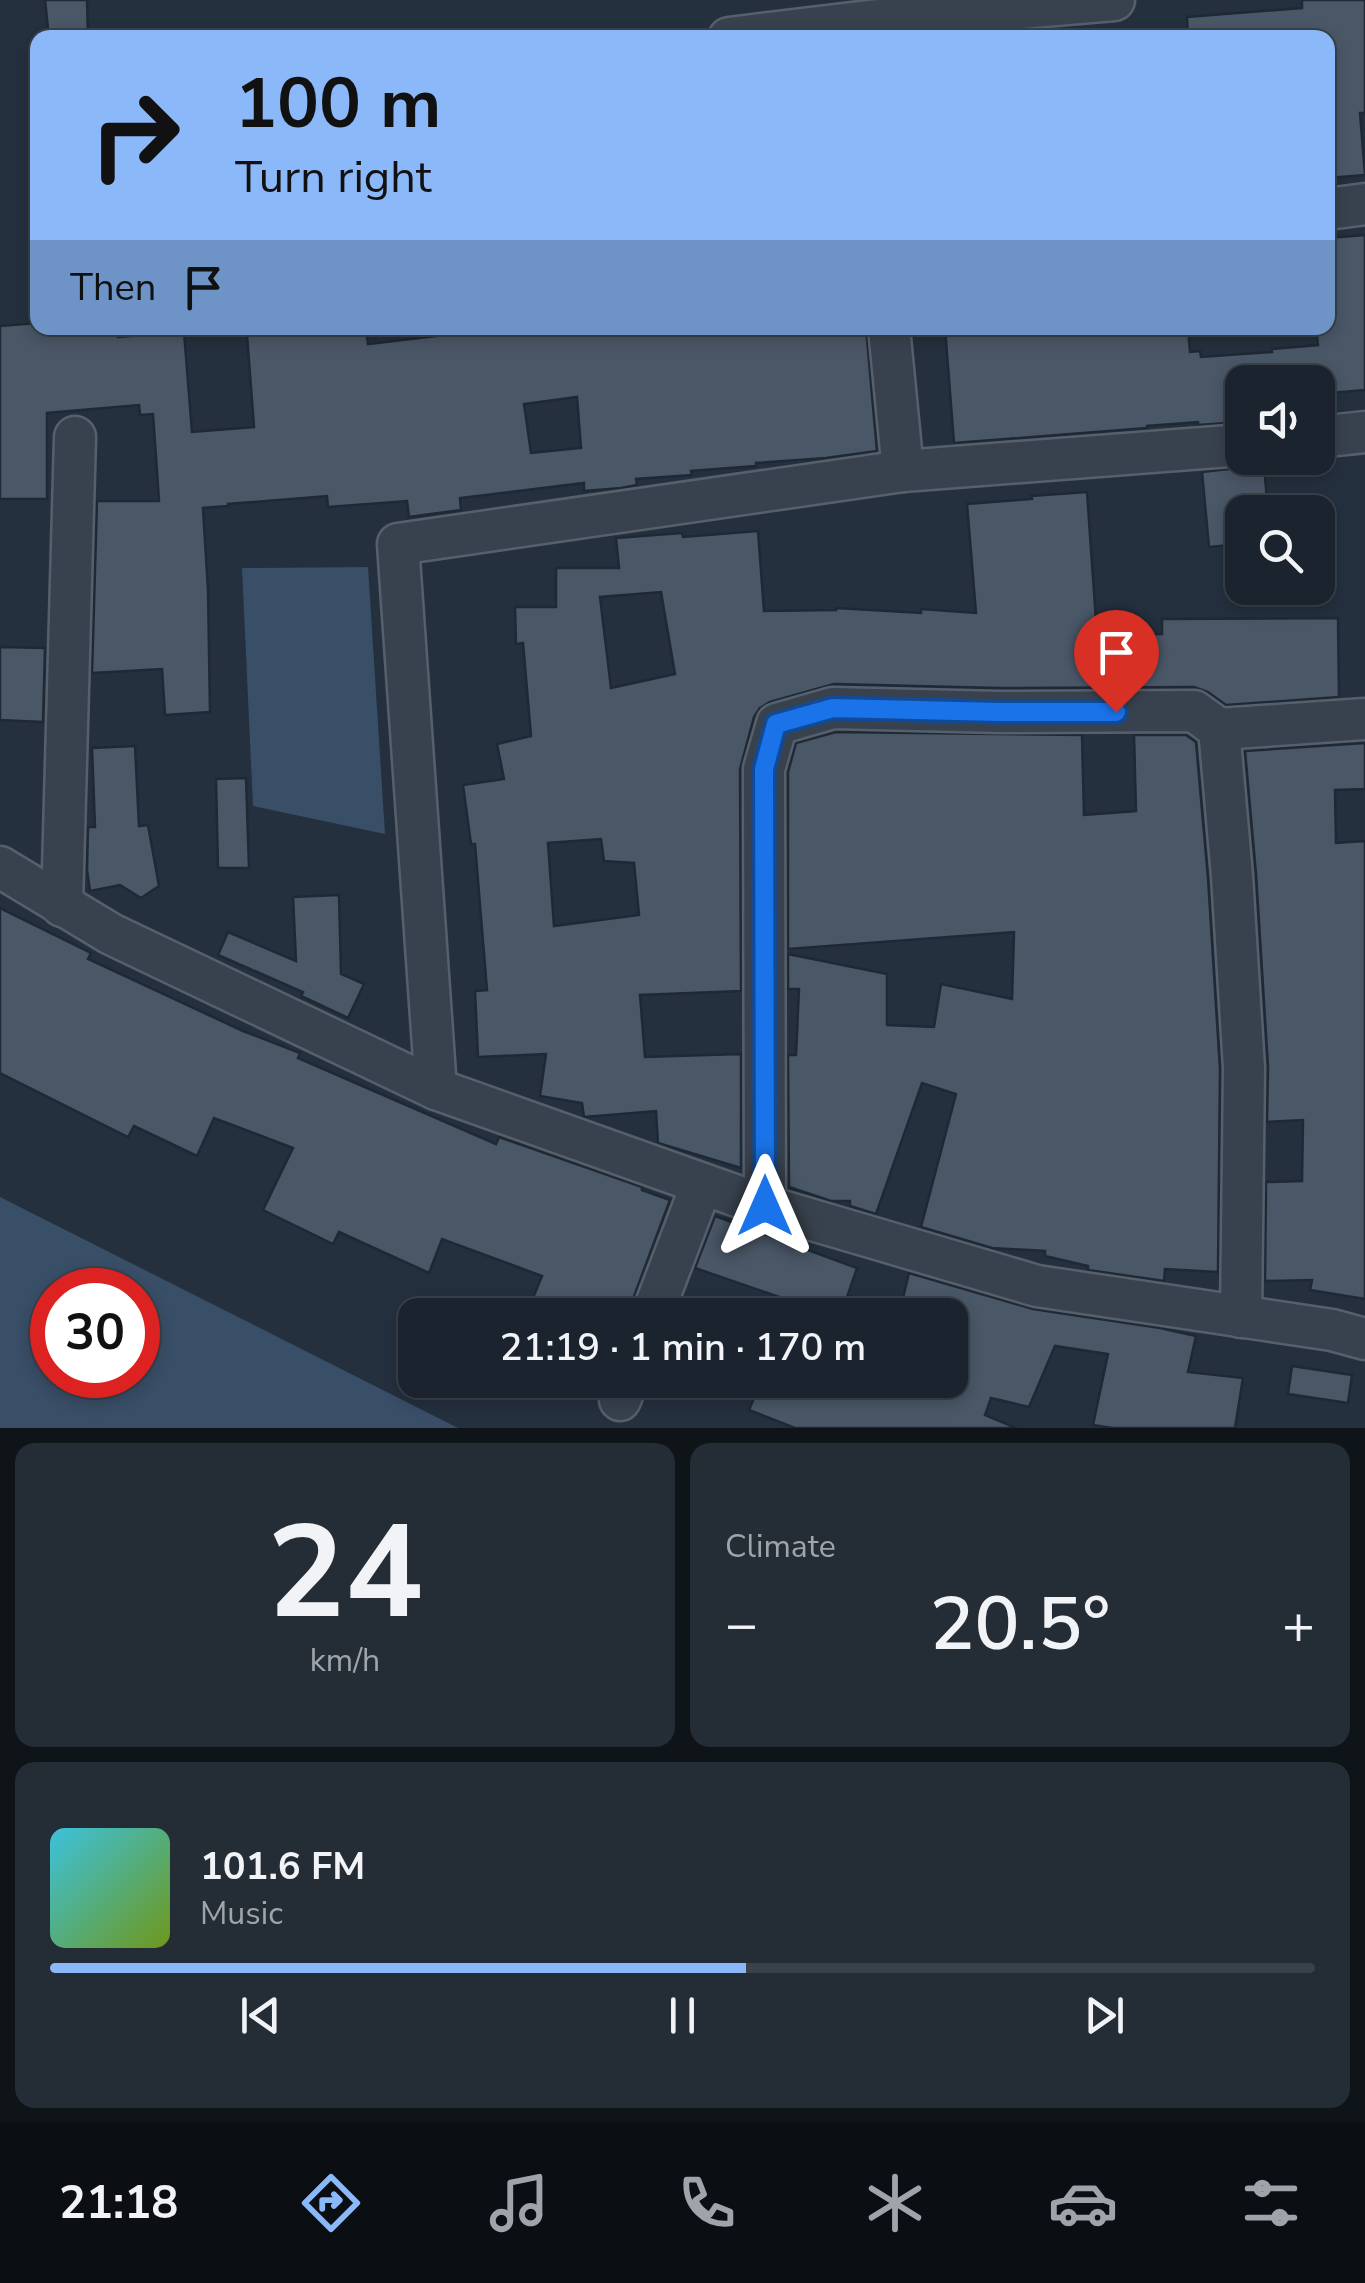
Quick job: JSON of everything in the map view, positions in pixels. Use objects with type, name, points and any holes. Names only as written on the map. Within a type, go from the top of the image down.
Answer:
[{"type":"street","points":[[791,30],[1114,0]]},
{"type":"street","points":[[1335,208],[1365,204]]},
{"type":"street","points":[[890,335],[902,471]]},
{"type":"street","points":[[1335,435],[1365,432]]},
{"type":"street","points":[[62,906],[75,437]]},
{"type":"street","points":[[436,1089],[398,544],[902,471],[1225,446]]},
{"type":"street","points":[[765,1206],[764,769],[776,724],[833,708],[1194,712],[1219,729],[1365,720]]},
{"type":"street","points":[[1219,729],[1244,1068],[1241,1317]]},
{"type":"street","points":[[0,867],[111,934],[436,1089],[765,1206],[1037,1286],[1332,1330],[1365,1339]]},
{"type":"street","points":[[658,1298],[702,1184]]},
{"type":"water","points":[[368,567],[385,834],[253,806],[242,568]]},
{"type":"water","points":[[0,1197],[141,1268],[30,1268],[30,1398],[160,1398],[160,1278],[458,1428],[0,1428]]},
{"type":"building","points":[[45,0],[87,0],[88,30],[48,30]]},
{"type":"building","points":[[1302,0],[1365,0],[1365,113],[1360,113],[1365,175],[1335,177],[1335,30],[1188,30],[1187,17],[1302,8]]},
{"type":"building","points":[[1365,235],[1365,390],[1335,393],[1335,365],[1225,365],[1225,423],[1198,422],[954,443],[946,335],[1189,335],[1190,352],[1200,351],[1201,357],[1318,345],[1317,335],[1335,335],[1335,237]]},
{"type":"building","points":[[30,324],[30,335],[184,335],[192,432],[254,427],[247,335],[367,335],[368,344],[445,335],[867,335],[877,451],[691,471],[692,475],[636,479],[637,485],[621,488],[584,491],[584,483],[460,498],[461,510],[409,517],[407,501],[328,507],[327,496],[203,508],[210,712],[165,715],[162,669],[92,673],[97,501],[159,501],[153,414],[140,415],[139,405],[47,413],[47,499],[0,499],[0,326]],"holes":[[[577,397],[581,448],[531,453],[524,404]]]},
{"type":"building","points":[[1225,469],[1225,475],[1265,475],[1267,495],[1225,495],[1225,546],[1209,547],[1202,472]]},
{"type":"building","points":[[1087,492],[1097,635],[1162,634],[1162,619],[1338,618],[1339,697],[1226,705],[1194,687],[834,684],[770,702],[754,717],[740,769],[741,991],[640,995],[645,1057],[741,1054],[741,1168],[658,1143],[656,1111],[584,1117],[582,1103],[540,1096],[546,1054],[478,1057],[475,991],[487,990],[475,844],[471,844],[463,785],[504,779],[497,744],[531,736],[523,643],[516,644],[515,607],[556,607],[556,568],[619,568],[616,538],[758,531],[764,611],[836,608],[976,613],[967,504],[1032,499],[1031,496]],"holes":[[[661,592],[675,674],[611,688],[600,597]],[[601,839],[604,861],[634,863],[639,915],[554,926],[548,843]]]},
{"type":"building","points":[[0,647],[45,648],[43,722],[0,720]]},
{"type":"building","points":[[836,732],[1082,735],[1084,815],[1136,811],[1134,735],[1186,735],[1196,742],[1220,1069],[1218,1272],[1165,1269],[1164,1281],[1088,1270],[1088,1266],[1045,1256],[1045,1251],[992,1248],[921,1227],[956,1094],[922,1083],[876,1214],[850,1206],[850,1201],[831,1201],[789,1187],[788,1055],[796,1055],[799,989],[788,989],[788,954],[887,974],[887,1025],[934,1027],[941,984],[1012,999],[1014,932],[788,949],[788,772],[796,743]]},
{"type":"building","points":[[1365,743],[1365,789],[1335,790],[1336,843],[1365,841],[1365,1299],[1310,1290],[1312,1280],[1265,1281],[1266,1182],[1302,1181],[1303,1120],[1267,1122],[1268,1067],[1245,751]]},
{"type":"building","points":[[135,746],[139,826],[148,825],[159,886],[141,898],[120,885],[90,891],[87,870],[88,827],[95,827],[92,748]]},
{"type":"building","points":[[246,778],[249,868],[218,868],[216,779]]},
{"type":"building","points":[[339,895],[341,974],[364,984],[348,1018],[301,996],[303,992],[218,955],[228,932],[296,961],[293,897]]},
{"type":"building","points":[[0,908],[91,953],[88,959],[300,1053],[298,1058],[496,1144],[499,1137],[670,1200],[633,1298],[533,1298],[542,1276],[442,1239],[429,1273],[339,1232],[333,1244],[263,1210],[293,1148],[214,1118],[197,1156],[134,1126],[128,1137],[0,1073]]},
{"type":"building","points":[[715,1216],[857,1268],[847,1298],[782,1298],[695,1268]]},
{"type":"building","points":[[909,1273],[1033,1309],[1196,1336],[1188,1372],[1243,1378],[1235,1428],[1093,1425],[1108,1354],[1055,1346],[1029,1407],[991,1398],[985,1415],[1016,1428],[795,1428],[749,1410],[754,1398],[968,1398],[968,1298],[903,1298]]},
{"type":"building","points":[[1292,1366],[1352,1375],[1348,1403],[1288,1394]]},
{"type":"route","points":[[765,1206],[764,769],[776,724],[833,708],[1116,712]]}]
